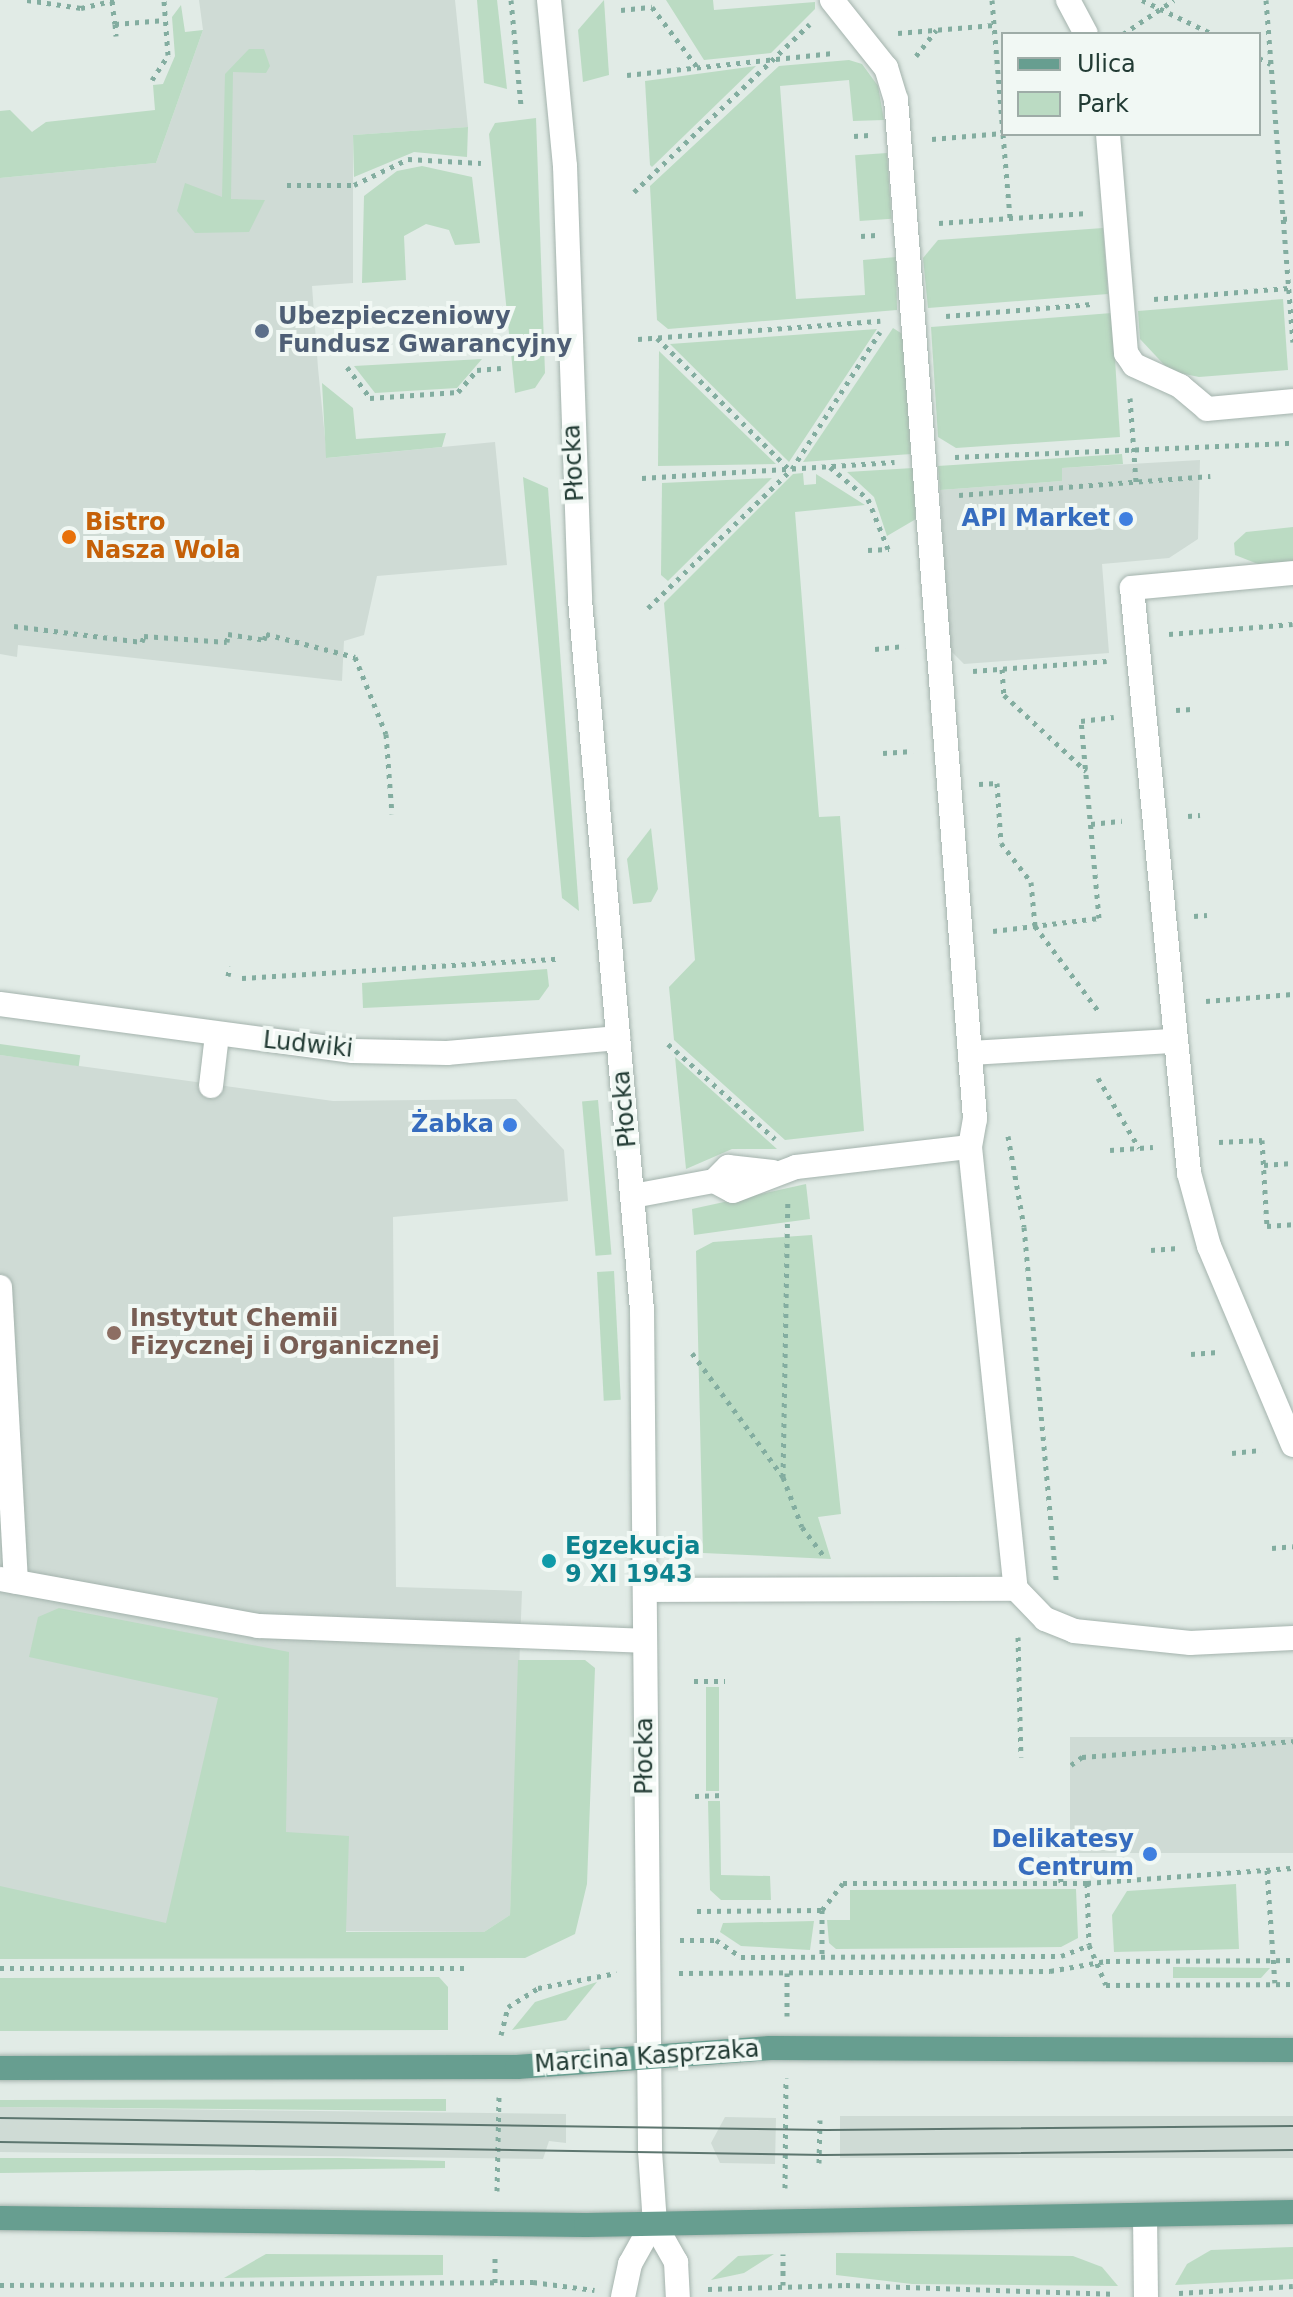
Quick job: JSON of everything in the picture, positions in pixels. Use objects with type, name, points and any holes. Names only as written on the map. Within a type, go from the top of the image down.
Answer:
[{"type":"main road","name":"Marcina Kasprzaka","points":[[0,2068],[517,2067],[770,2048],[1293,2050]]},
{"type":"main road","points":[[0,2218],[654,2221],[1293,2212]]},
{"type":"street","name":"Płocka","points":[[549,0],[565,178],[580,600],[633,1196],[645,1590],[647,2056],[654,2221]]},
{"type":"street","points":[[1068,0],[1085,32]]},
{"type":"street","points":[[833,1],[894,86],[970,1053],[970,1147],[1016,1589],[1045,1619],[1074,1631],[1190,1643],[1293,1638]]},
{"type":"street","points":[[1108,136],[1126,353],[1143,372],[1180,386],[1207,409],[1293,401]]},
{"type":"street","points":[[1293,573],[1132,588],[1172,1041],[1185,1145],[1205,1235],[1293,1445]]},
{"type":"street","name":"Ludwiki","points":[[0,1004],[217,1035],[416,1053],[618,1038]]},
{"type":"street","points":[[211,1086],[217,1035]]},
{"type":"street","points":[[970,1053],[1122,1041],[1172,1041]]},
{"type":"street","points":[[633,1196],[714,1181],[733,1191],[776,1172],[970,1147]]},
{"type":"street","points":[[0,1287],[8,1580],[258,1626],[644,1641]]},
{"type":"street","points":[[645,1590],[1016,1589]]},
{"type":"street","points":[[1145,2216],[1145,2295]]},
{"type":"street","points":[[654,2221],[689,2293]]},
{"type":"street","points":[[613,2294],[654,2221]]},
{"type":"path","points":[[27,0],[81,8],[113,0],[116,36]]},
{"type":"path","points":[[152,80],[168,55],[164,0]]},
{"type":"path","points":[[511,0],[521,106]]},
{"type":"path","points":[[992,0],[1001,67]]},
{"type":"path","points":[[1142,0],[1209,32]]},
{"type":"path","points":[[1126,32],[1174,0]]},
{"type":"path","points":[[1266,0],[1293,342]]},
{"type":"path","points":[[634,192],[833,1]]},
{"type":"path","points":[[621,10],[651,4],[698,68]]},
{"type":"path","points":[[115,24],[165,20]]},
{"type":"path","points":[[627,75],[773,60],[994,25]]},
{"type":"path","points":[[1261,59],[1271,64]]},
{"type":"path","points":[[899,142],[1001,133]]},
{"type":"path","points":[[1003,136],[1010,218]]},
{"type":"path","points":[[287,185],[354,185],[408,159],[481,163]]},
{"type":"path","points":[[906,226],[1114,210]]},
{"type":"path","points":[[1283,219],[1293,218]]},
{"type":"path","points":[[913,319],[1289,288]]},
{"type":"path","points":[[638,339],[887,321],[790,469],[648,608]]},
{"type":"path","points":[[656,338],[790,469]]},
{"type":"path","points":[[1126,353],[1136,482]]},
{"type":"path","points":[[347,367],[370,398],[458,392],[477,370],[501,368]]},
{"type":"path","points":[[642,478],[924,459],[1293,443]]},
{"type":"path","points":[[829,466],[868,499],[888,549]]},
{"type":"path","points":[[926,497],[1210,476]]},
{"type":"path","points":[[940,673],[1002,669],[1293,624]]},
{"type":"path","points":[[14,626],[142,642],[144,636],[227,642],[228,634],[264,640],[266,634],[355,657],[386,734],[392,814]]},
{"type":"path","points":[[1002,669],[1004,695],[1086,771]]},
{"type":"path","points":[[961,934],[1099,918],[1081,721],[1143,713]]},
{"type":"path","points":[[949,786],[997,783],[1001,843],[1031,882],[1035,926],[1122,1041]]},
{"type":"path","points":[[242,978],[557,959]]},
{"type":"path","points":[[228,976],[230,966]]},
{"type":"path","points":[[1169,1003],[1293,994]]},
{"type":"path","points":[[668,1044],[783,1146]]},
{"type":"path","points":[[1075,1044],[1139,1148]]},
{"type":"path","points":[[1006,1126],[1024,1227],[1058,1591]]},
{"type":"path","points":[[1110,1150],[1262,1140],[1267,1226],[1293,1224]]},
{"type":"path","points":[[1264,1165],[1293,1163]]},
{"type":"path","points":[[776,1172],[791,1214],[783,1477]]},
{"type":"path","points":[[692,1353],[783,1477],[802,1527],[830,1564]]},
{"type":"path","points":[[1272,1548],[1293,1546]]},
{"type":"path","points":[[1018,1621],[1021,1757]]},
{"type":"path","points":[[694,1681],[725,1681]]},
{"type":"path","points":[[1071,1765],[1082,1757],[1293,1741]]},
{"type":"path","points":[[695,1796],[724,1795]]},
{"type":"path","points":[[1060,1868],[1061,1883]]},
{"type":"path","points":[[822,1957],[822,1910],[843,1883],[1087,1883],[1293,1868]]},
{"type":"path","points":[[1267,1870],[1275,1983]]},
{"type":"path","points":[[1087,1883],[1089,1945],[1106,1985],[1293,1984]]},
{"type":"path","points":[[697,1911],[822,1910]]},
{"type":"path","points":[[674,1940],[716,1940],[741,1957],[1061,1956],[1089,1945]]},
{"type":"path","points":[[687,1973],[1050,1971],[1097,1963],[1293,1960]]},
{"type":"path","points":[[0,1968],[470,1968]]},
{"type":"path","points":[[501,2034],[508,2007],[524,1995],[602,1972]]},
{"type":"path","points":[[787,1973],[787,2001]]},
{"type":"path","points":[[785,2099],[785,2187]]},
{"type":"path","points":[[497,2171],[499,2112]]},
{"type":"path","points":[[819,2163],[820,2120]]},
{"type":"path","points":[[783,2285],[784,2249]]},
{"type":"path","points":[[495,2283],[496,2250]]},
{"type":"path","points":[[0,2285],[495,2283],[613,2294]]},
{"type":"path","points":[[689,2293],[783,2285],[1145,2295],[1293,2286]]},
{"type":"shaded area","points":[[199,0],[455,0],[468,127],[353,135],[353,283],[312,286],[318,368],[327,458],[495,442],[507,565],[377,576],[364,635],[344,641],[342,681],[18,645],[17,657],[0,654],[0,178],[156,163],[203,30]]},
{"type":"shaded area","points":[[1200,460],[1198,539],[1169,558],[1102,564],[1109,653],[964,664],[950,650],[940,490],[1062,481],[1061,468]]},
{"type":"shaded area","name":"Instytut Chemii Fizycznej i Organicznej","points":[[0,1055],[333,1101],[516,1099],[564,1150],[568,1201],[393,1217],[396,1587],[522,1591],[510,1915],[484,1932],[0,1929]]},
{"type":"shaded area","points":[[1070,1737],[1293,1737],[1293,1853],[1070,1853]]},
{"type":"shaded area","points":[[0,2107],[566,2114],[566,2143],[549,2141],[543,2159],[0,2152]]},
{"type":"shaded area","points":[[840,2116],[1293,2116],[1293,2158],[840,2158]]},
{"type":"shaded area","points":[[725,2117],[776,2118],[775,2164],[720,2163],[711,2143]]},
{"type":"green space","points":[[477,0],[497,0],[507,89],[484,83]]},
{"type":"green space","points":[[604,0],[609,75],[583,82],[578,30]]},
{"type":"green space","points":[[666,0],[713,0],[714,10],[815,2],[815,9],[771,53],[704,60]]},
{"type":"green space","points":[[181,5],[185,32],[203,30],[156,163],[0,178],[0,111],[10,110],[32,132],[46,122],[155,110],[153,85],[163,84],[175,56],[172,17]]},
{"type":"green space","points":[[249,49],[264,49],[270,66],[266,73],[233,72],[231,199],[265,200],[249,232],[195,233],[177,211],[185,183],[222,197],[225,74]]},
{"type":"green space","points":[[849,60],[862,64],[878,86],[884,120],[853,121],[849,80],[780,86],[796,299],[865,295],[863,260],[896,257],[897,310],[668,329],[657,320],[650,186],[779,66]]},
{"type":"green space","points":[[756,66],[652,167],[650,165],[645,81]]},
{"type":"green space","points":[[536,118],[545,373],[535,388],[515,393],[489,134],[495,123]]},
{"type":"green space","points":[[468,127],[467,157],[414,152],[354,177],[353,135]]},
{"type":"green space","points":[[887,153],[892,219],[860,221],[855,155]]},
{"type":"green space","points":[[422,166],[472,177],[480,243],[455,245],[449,230],[426,224],[404,236],[406,280],[362,283],[364,196],[397,171]]},
{"type":"green space","points":[[1103,228],[1108,294],[928,308],[923,258],[938,240]]},
{"type":"green space","points":[[1283,299],[1288,370],[1199,377],[1170,371],[1140,339],[1138,311]]},
{"type":"green space","points":[[1112,313],[1120,437],[956,448],[938,437],[931,327]]},
{"type":"green space","points":[[893,328],[904,335],[911,454],[803,462]]},
{"type":"green space","points":[[877,329],[789,462],[670,344]]},
{"type":"green space","points":[[659,351],[776,464],[658,466]]},
{"type":"green space","points":[[482,359],[457,388],[375,393],[354,366]]},
{"type":"green space","points":[[322,383],[353,408],[356,439],[446,433],[442,447],[326,458]]},
{"type":"green space","points":[[1122,454],[1123,464],[1062,468],[1062,481],[940,490],[938,466]]},
{"type":"green space","points":[[913,468],[916,519],[887,536],[874,497],[847,472]]},
{"type":"green space","points":[[803,473],[804,485],[816,484],[816,474],[865,505],[795,512],[819,817],[840,816],[864,1131],[785,1140],[674,1040],[669,987],[695,960],[664,603],[793,474]]},
{"type":"green space","points":[[523,477],[548,488],[579,911],[562,898]]},
{"type":"green space","points":[[772,478],[668,581],[661,575],[662,483]]},
{"type":"green space","points":[[1293,527],[1293,563],[1258,564],[1235,555],[1234,543],[1246,532]]},
{"type":"green space","points":[[651,828],[658,889],[651,902],[633,904],[627,859]]},
{"type":"green space","points":[[547,969],[549,986],[539,1000],[363,1008],[362,983]]},
{"type":"green space","points":[[0,1044],[80,1055],[79,1066],[0,1055]]},
{"type":"green space","points":[[675,1057],[777,1149],[732,1149],[686,1169]]},
{"type":"green space","points":[[598,1100],[612,1254],[596,1256],[582,1101]]},
{"type":"green space","points":[[806,1184],[810,1219],[694,1235],[692,1209]]},
{"type":"green space","points":[[812,1235],[841,1514],[818,1517],[831,1559],[703,1553],[696,1251],[713,1242]]},
{"type":"green space","points":[[614,1271],[621,1400],[604,1401],[597,1272]]},
{"type":"green space","points":[[59,1608],[289,1652],[286,1832],[349,1836],[346,1932],[484,1932],[510,1915],[518,1660],[585,1660],[595,1668],[587,1884],[575,1934],[525,1958],[0,1959],[0,1886],[166,1923],[218,1698],[29,1657],[38,1617]]},
{"type":"green space","points":[[706,1687],[719,1687],[719,1791],[706,1791]]},
{"type":"green space","points":[[708,1801],[720,1801],[721,1875],[770,1876],[771,1900],[721,1900],[710,1890]]},
{"type":"green space","points":[[1236,1884],[1239,1949],[1114,1952],[1112,1915],[1127,1891]]},
{"type":"green space","points":[[1076,1889],[1078,1938],[1061,1947],[836,1949],[829,1943],[827,1920],[850,1920],[850,1890]]},
{"type":"green space","points":[[814,1921],[810,1950],[741,1946],[720,1932],[723,1923]]},
{"type":"green space","points":[[1173,1967],[1270,1968],[1261,1978],[1173,1978]]},
{"type":"green space","points":[[439,1977],[448,1987],[448,2030],[0,2031],[0,1978]]},
{"type":"green space","points":[[597,1982],[566,2020],[512,2030],[535,2002]]},
{"type":"green space","points":[[446,2099],[446,2111],[0,2107],[0,2100]]},
{"type":"green space","points":[[0,2158],[342,2158],[445,2161],[445,2168],[0,2173]]},
{"type":"green space","points":[[1293,2247],[1293,2279],[1175,2285],[1187,2264],[1211,2250]]},
{"type":"green space","points":[[836,2253],[1073,2256],[1102,2267],[1118,2286],[912,2284],[836,2275]]},
{"type":"green space","points":[[266,2254],[443,2255],[443,2275],[224,2278]]},
{"type":"green space","points":[[774,2254],[744,2273],[711,2280],[738,2256]]},
{"type":"tram line","points":[[0,2118],[827,2130],[1293,2126]]},
{"type":"tram line","points":[[0,2142],[824,2155],[1293,2150]]},
{"type":"place","name":"Ubezpieczeniowy Fundusz Gwarancyjny","points":[[262,331]]},
{"type":"place","name":"API Market","points":[[1126,519]]},
{"type":"place","name":"Bistro Nasza Wola","points":[[69,537]]},
{"type":"place","name":"Żabka","points":[[510,1125]]},
{"type":"place","name":"Instytut Chemii Fizycznej i Organicznej","points":[[114,1333]]},
{"type":"place","name":"Egzekucja 9 XI 1943","points":[[549,1561]]},
{"type":"place","name":"Delikatesy Centrum","points":[[1150,1854]]}]
